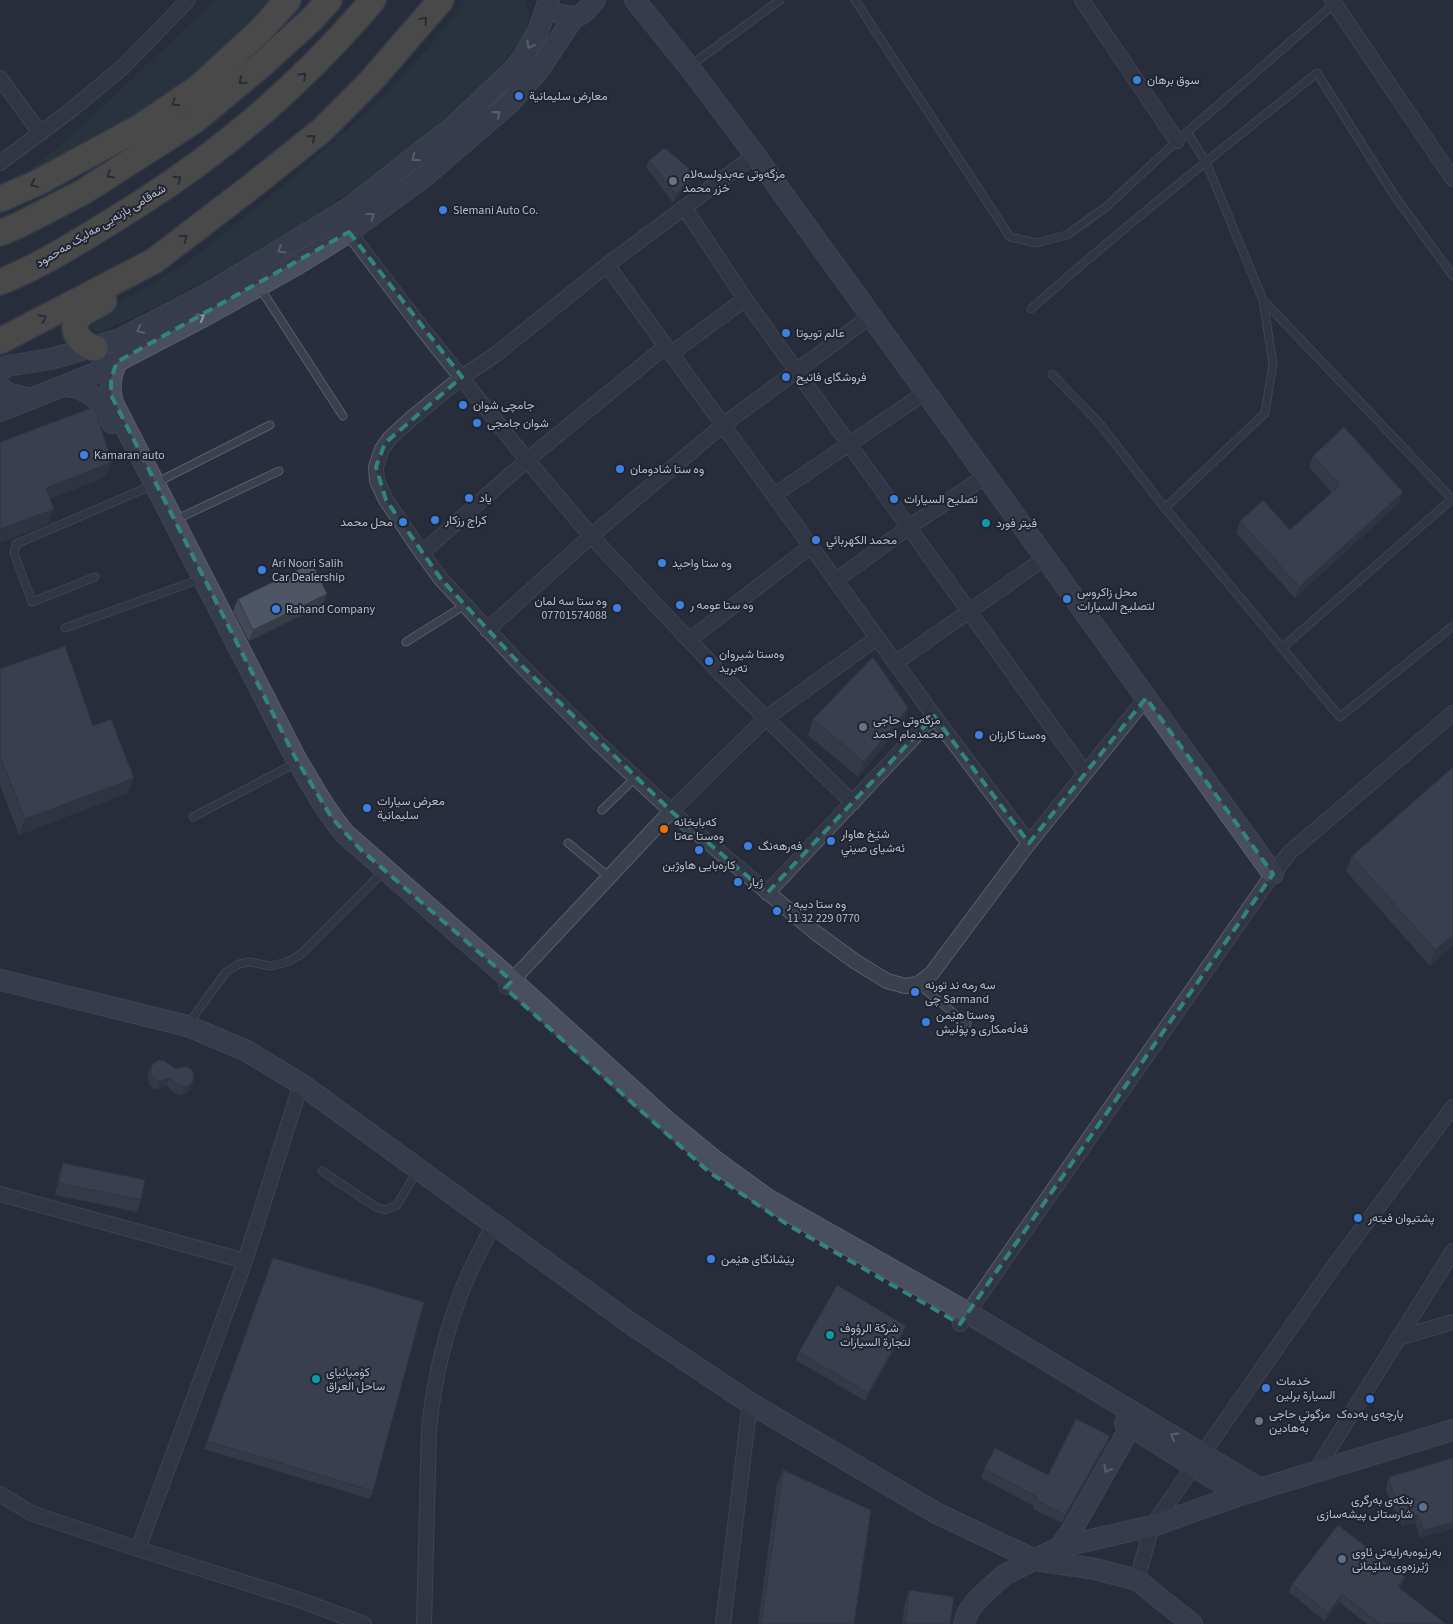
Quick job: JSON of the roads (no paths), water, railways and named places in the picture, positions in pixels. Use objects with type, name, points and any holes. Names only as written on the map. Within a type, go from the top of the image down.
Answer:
[{"type":"highway","points":[[0,199],[36,183],[140,127],[200,87],[260,31],[288,0]]},
{"type":"highway","points":[[0,233],[83,192],[194,121],[272,55],[312,19],[329,0]]},
{"type":"highway","name":"شەقامی بازنەیی مەلیک مەحمود","points":[[0,282],[64,250],[137,207],[227,143],[258,118],[306,74],[373,0]]},
{"type":"highway","points":[[0,340],[154,261],[252,186],[322,130],[371,80],[441,0]]},
{"type":"highway","points":[[95,348],[85,345],[78,337],[76,326],[80,315],[133,285],[154,261]]},
{"type":"street","points":[[0,163],[124,66],[188,0]]},
{"type":"street","points":[[549,0],[556,12],[574,18]]},
{"type":"street","points":[[0,371],[7,366],[51,359],[95,348],[120,339],[190,304],[349,208],[453,128],[514,69],[538,32],[549,0]]},
{"type":"street","points":[[620,0],[639,5],[690,67],[1273,874]]},
{"type":"street","points":[[1082,0],[1182,136]]},
{"type":"street","points":[[0,412],[66,386],[117,362],[258,285],[349,232],[424,177],[510,104],[539,70],[574,18],[586,12],[597,1]]},
{"type":"street","points":[[1333,2],[1453,179]]},
{"type":"street","points":[[0,78],[40,133]]},
{"type":"street","points":[[755,155],[607,265],[495,355],[462,377],[390,438],[382,449],[378,460],[377,481],[383,494],[422,554],[441,579],[487,630],[597,742],[671,811],[816,933],[872,972],[895,984],[910,986],[918,984],[932,973],[1029,843],[1146,698]]},
{"type":"street","points":[[684,207],[745,299],[1085,773]]},
{"type":"street","points":[[349,232],[421,327],[527,460],[591,536],[689,640],[852,803]]},
{"type":"street","points":[[607,265],[895,663],[1029,843]]},
{"type":"street","points":[[422,554],[527,460],[669,350],[745,299]]},
{"type":"street","points":[[487,630],[591,536],[723,425],[871,316]]},
{"type":"street","points":[[117,362],[110,386],[113,403],[194,581],[291,761],[332,818],[385,879],[666,1121],[713,1167],[1198,1460],[1240,1495]]},
{"type":"street","points":[[66,386],[89,392],[100,402],[150,486],[174,520],[291,761]]},
{"type":"street","points":[[0,387],[6,393],[31,399]]},
{"type":"street","points":[[774,495],[926,392]]},
{"type":"street","points":[[836,580],[909,527],[986,476]]},
{"type":"street","points":[[689,640],[811,546]]},
{"type":"street","points":[[895,663],[968,610],[1045,558]]},
{"type":"street","points":[[508,984],[671,811],[766,718],[877,638]]},
{"type":"street","points":[[964,1318],[1290,852],[1453,713]]},
{"type":"street","points":[[767,893],[934,716]]},
{"type":"street","points":[[0,980],[188,1026],[247,1051],[301,1084],[630,1323],[750,1403],[936,1513],[1035,1560],[1095,1569],[1137,1580],[1192,1624]]},
{"type":"street","points":[[138,1549],[245,1261],[301,1084]]},
{"type":"street","points":[[1137,1580],[1152,1526],[1334,1266],[1452,1109]]},
{"type":"street","points":[[0,1194],[245,1261]]},
{"type":"street","points":[[424,1624],[431,1403],[456,1305],[465,1282],[494,1224]]},
{"type":"street","points":[[1315,1472],[1453,1251]]},
{"type":"street","points":[[964,1318],[1131,1426],[1260,1489]]},
{"type":"street","points":[[1398,1338],[1453,1322]]},
{"type":"street","points":[[723,1624],[750,1403]]},
{"type":"street","points":[[1060,1547],[1073,1528],[1131,1426]]},
{"type":"street","points":[[964,1624],[968,1612],[976,1600],[1004,1575],[1060,1547],[1152,1526],[1240,1495],[1453,1430]]},
{"type":"street","points":[[0,1494],[31,1513],[300,1600],[364,1624]]},
{"type":"lane","points":[[690,67],[780,0]]},
{"type":"lane","points":[[855,0],[1010,237],[1036,243],[1067,235],[1106,207],[1182,136],[1333,2]]},
{"type":"lane","points":[[1031,309],[1206,162],[1318,73],[1394,195],[1453,276]]},
{"type":"lane","points":[[1165,508],[1265,413],[1273,364],[1263,300],[1206,162],[1182,136]]},
{"type":"lane","points":[[258,285],[343,416]]},
{"type":"lane","points":[[1263,300],[1453,500],[1282,648]]},
{"type":"lane","points":[[1052,374],[1099,423],[1165,508],[1340,717],[1453,626]]},
{"type":"lane","points":[[95,577],[32,602],[14,553],[16,544],[150,486],[270,425]]},
{"type":"lane","points":[[174,520],[279,471]]},
{"type":"lane","points":[[65,628],[194,581]]},
{"type":"lane","points":[[406,642],[465,605]]},
{"type":"lane","points":[[193,817],[291,761]]},
{"type":"lane","points":[[602,810],[636,778]]},
{"type":"lane","points":[[568,843],[609,877]]},
{"type":"lane","points":[[188,1026],[226,972],[244,963],[249,962],[271,966],[287,962],[300,955],[385,879]]},
{"type":"lane","points":[[918,984],[967,1024]]},
{"type":"lane","points":[[322,1171],[376,1207],[386,1210],[397,1205],[418,1169]]},
{"type":"place","name":"سوق برهان","points":[[1137,80]]},
{"type":"place","name":"معارض سليمانية","points":[[519,96]]},
{"type":"place","name":"مزگەوتی عەبدولسەلام خزر محمد","points":[[673,181]]},
{"type":"place","name":"Slemani Auto Co.","points":[[443,210]]},
{"type":"place","name":"عالم تويوتا","points":[[786,333]]},
{"type":"place","name":"فروشگاى فاتيح","points":[[786,377]]},
{"type":"place","name":"جامچی شوان","points":[[463,405]]},
{"type":"place","name":"شوان جامجی","points":[[477,423]]},
{"type":"place","name":"Kamaran auto","points":[[84,455]]},
{"type":"place","name":"وه ستا شادومان","points":[[620,469]]},
{"type":"place","name":"ياد","points":[[469,498]]},
{"type":"place","name":"تصليح السيارات","points":[[894,499]]},
{"type":"place","name":"كراج رزكار","points":[[435,520]]},
{"type":"place","name":"محل محمد","points":[[403,522]]},
{"type":"place","name":"فيتر فورد","points":[[986,523]]},
{"type":"place","name":"محمد الكهربائي","points":[[816,540]]},
{"type":"place","name":"وه ستا واحید","points":[[662,563]]},
{"type":"place","name":"Ari Noori Salih Car Dealership","points":[[262,570]]},
{"type":"place","name":"محل زاكروس لتصليح السيارات","points":[[1067,599]]},
{"type":"place","name":"وه ستا عومه ر","points":[[680,605]]},
{"type":"place","name":"وه ستا سه لمان 07701574088","points":[[617,608]]},
{"type":"place","name":"Rahand Company","points":[[276,609]]},
{"type":"place","name":"وەستا شیروان تەبرید","points":[[709,661]]},
{"type":"place","name":"مزگەوتی حاجی محمدمام احمد","points":[[863,727]]},
{"type":"place","name":"وەستا کارزان","points":[[979,735]]},
{"type":"place","name":"معرض سيارات سليمانية","points":[[367,808]]},
{"type":"place","name":"کەبابخانە وەستا عەتا","points":[[664,829]]},
{"type":"place","name":"شێخ هاوار ئەشیای صيني","points":[[831,841]]},
{"type":"place","name":"فەرهەنگ","points":[[748,846]]},
{"type":"place","name":"كارەبایی هاوژین","points":[[699,850]]},
{"type":"place","name":"ژیار","points":[[738,882]]},
{"type":"place","name":"وه ستا دیبه ر 11 32 229 0770","points":[[777,911]]},
{"type":"place","name":"سه رمه ند تورنه چی Sarmand","points":[[915,992]]},
{"type":"place","name":"وەستا هێمن قەڵەمکاری و پۆڵیش","points":[[926,1022]]},
{"type":"place","name":"پشتیوان فیتەر","points":[[1358,1218]]},
{"type":"place","name":"پێشانگای هێمن","points":[[711,1259]]},
{"type":"place","name":"شركة الرؤوف لتجارة السيارات","points":[[830,1335]]},
{"type":"place","name":"کۆمپانیای ساحل العراق","points":[[316,1379]]},
{"type":"place","name":"خدمات السیارة برلین","points":[[1266,1388]]},
{"type":"place","name":"پارچەی یەدەک","points":[[1370,1399]]},
{"type":"place","name":"مزگوتي حاجی بەهادین","points":[[1259,1421]]},
{"type":"place","name":"بنکەی بەرگری شارستانی پیشەسازی","points":[[1423,1507]]},
{"type":"place","name":"بەرێوەبەرایەتی ئاوی ژێرزەوی سلێمانی","points":[[1342,1559]]}]
